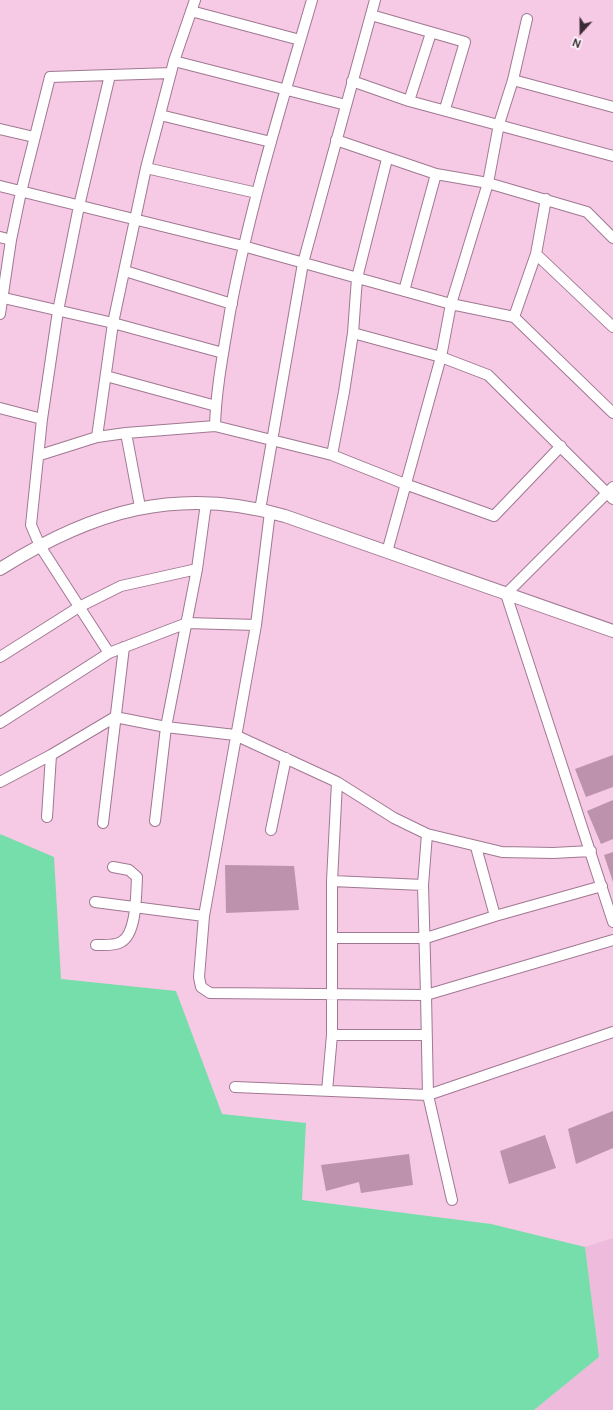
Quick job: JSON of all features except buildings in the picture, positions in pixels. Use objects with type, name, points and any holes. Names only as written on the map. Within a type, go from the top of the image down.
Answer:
[{"type":"street","points":[[97,437],[113,323],[146,168],[174,61],[192,11],[194,0]]},
{"type":"street","points":[[216,426],[216,406],[223,353],[243,246],[310,0]]},
{"type":"street","points":[[375,0],[303,263],[273,439],[265,511],[256,625],[204,916],[199,977],[201,987],[210,993],[426,995],[613,940]]},
{"type":"street","points":[[192,11],[300,40]]},
{"type":"street","points":[[371,15],[465,42],[445,109]]},
{"type":"street","points":[[387,552],[440,357],[451,304],[488,183],[500,124],[513,80],[527,19]]},
{"type":"street","points":[[409,101],[431,33]]},
{"type":"street","points":[[174,61],[346,106]]},
{"type":"street","points":[[0,314],[1,297],[21,192],[50,77],[171,73]]},
{"type":"street","points":[[109,653],[40,546],[31,526],[40,455],[42,419],[58,311],[79,206],[110,75]]},
{"type":"street","points":[[513,80],[613,107]]},
{"type":"street","points":[[352,81],[409,101],[445,109],[613,156]]},
{"type":"street","points":[[160,114],[271,142]]},
{"type":"street","points":[[0,129],[34,138]]},
{"type":"street","points":[[336,140],[387,159],[436,174],[488,183],[587,212],[613,238]]},
{"type":"street","points":[[332,455],[353,333],[357,278],[387,159]]},
{"type":"street","points":[[146,168],[257,193]]},
{"type":"street","points":[[404,291],[436,174]]},
{"type":"street","points":[[0,186],[243,246],[451,304],[514,317],[613,413]]},
{"type":"street","points":[[514,317],[536,254],[546,199]]},
{"type":"street","points":[[0,237],[11,240]]},
{"type":"street","points":[[536,254],[613,328]]},
{"type":"street","points":[[125,271],[232,304]]},
{"type":"street","points":[[1,297],[113,323],[223,353]]},
{"type":"street","points":[[353,333],[440,357],[488,375],[611,493],[506,594]]},
{"type":"street","points":[[106,376],[216,406]]},
{"type":"street","points":[[605,405],[613,397]]},
{"type":"street","points":[[0,408],[42,419]]},
{"type":"street","points":[[40,455],[97,437],[126,433],[216,426],[273,439],[332,455],[405,484],[494,516],[561,446]]},
{"type":"street","points":[[126,433],[140,507]]},
{"type":"street","points":[[0,569],[72,530],[113,514],[140,507],[172,503],[206,503],[265,511],[613,631]]},
{"type":"street","points":[[155,821],[166,727],[197,569],[206,503]]},
{"type":"street","points":[[0,657],[79,607],[121,586],[197,569]]},
{"type":"street","points":[[506,594],[613,922]]},
{"type":"street","points":[[0,723],[109,653],[124,647],[187,623],[256,625]]},
{"type":"street","points":[[103,823],[124,647]]},
{"type":"street","points":[[0,782],[51,755],[115,718],[166,727],[236,735],[337,782],[394,818],[426,834],[502,852],[553,853],[591,851]]},
{"type":"street","points":[[47,816],[51,755]]},
{"type":"street","points":[[271,830],[286,758]]},
{"type":"street","points":[[328,1091],[332,1035],[332,881],[337,782]]},
{"type":"street","points":[[426,834],[423,885],[426,938],[426,1035],[428,1095],[452,1200]]},
{"type":"street","points":[[476,847],[495,916]]},
{"type":"street","points":[[96,945],[120,944],[129,936],[135,907],[137,877],[129,870],[113,867]]},
{"type":"street","points":[[332,881],[423,885]]},
{"type":"street","points":[[333,938],[426,938],[495,916],[602,886]]},
{"type":"street","points":[[95,902],[204,916]]},
{"type":"street","points":[[235,1087],[428,1095],[613,1032]]},
{"type":"street","points":[[332,1035],[426,1035]]},
{"type":"shaded area","points":[[613,1238],[613,1410],[534,1410],[599,1357],[585,1247]]},
{"type":"green space","points":[[0,834],[54,857],[61,979],[176,991],[222,1114],[306,1123],[302,1200],[491,1224],[585,1247],[599,1357],[534,1410],[0,1410]]}]
